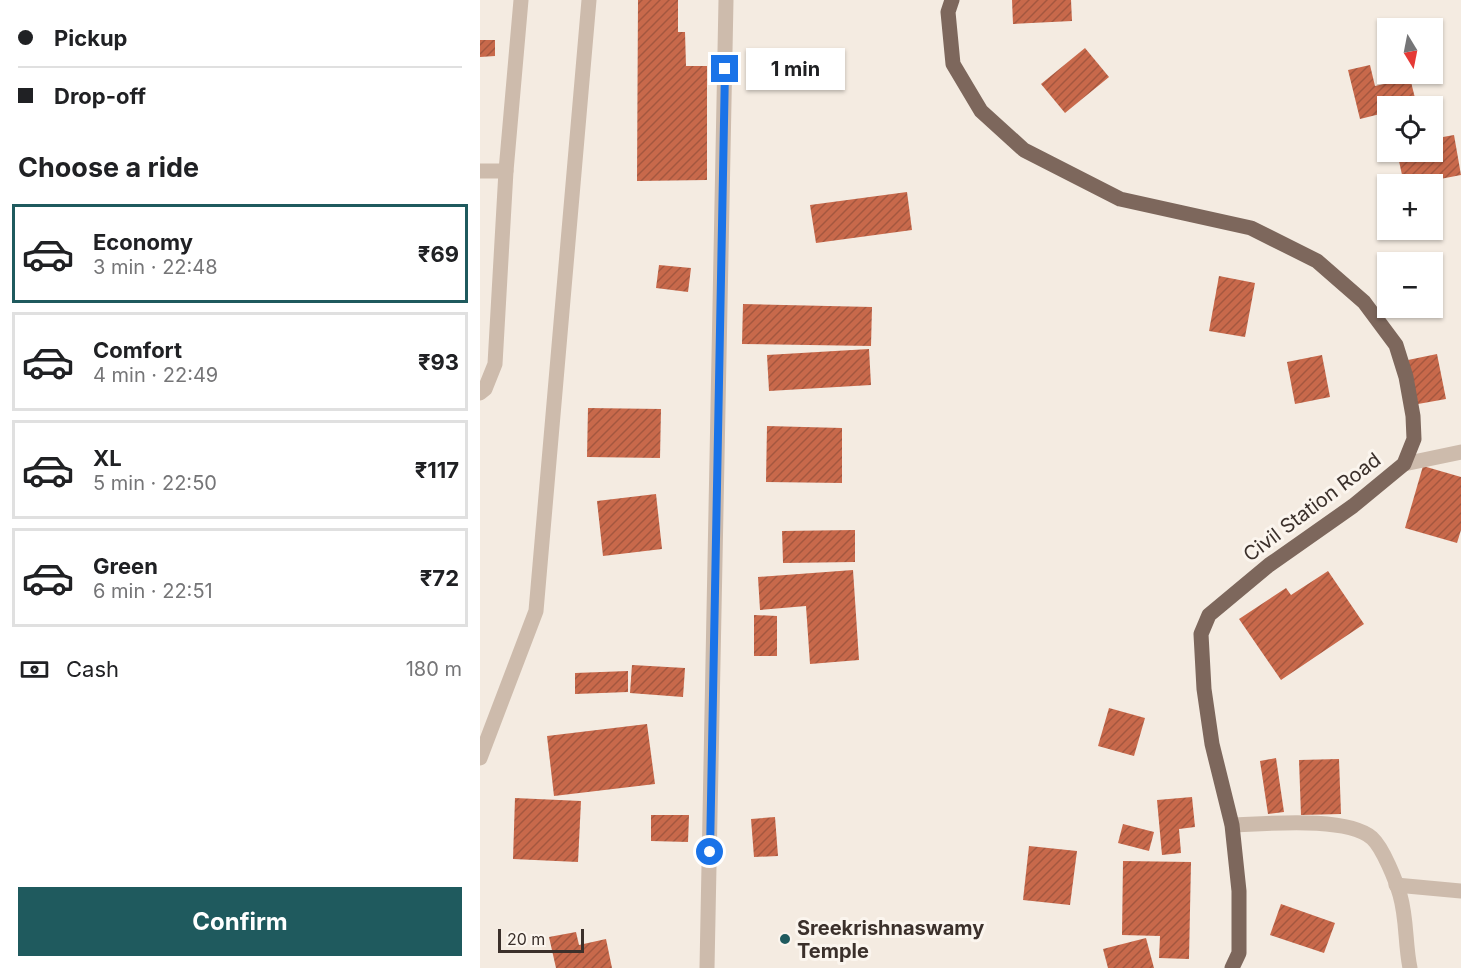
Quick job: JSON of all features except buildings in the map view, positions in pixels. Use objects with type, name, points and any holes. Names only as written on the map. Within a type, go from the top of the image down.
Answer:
[{"type":"main road","name":"Civil Station Road","points":[[952,0],[948,12],[953,64],[981,111],[1024,150],[1120,199],[1251,228],[1317,261],[1364,302],[1396,345],[1406,377],[1413,416],[1414,439],[1404,464],[1353,506],[1269,565],[1209,615],[1201,634],[1204,689],[1212,744],[1232,825],[1239,891],[1239,953],[1232,968]]},
{"type":"street","points":[[480,393],[485,389],[495,364],[506,171],[521,0]]},
{"type":"street","points":[[480,758],[536,611],[589,0]]},
{"type":"street","points":[[707,968],[726,0]]},
{"type":"street","points":[[480,171],[506,171]]},
{"type":"street","points":[[1404,464],[1461,452]]},
{"type":"street","points":[[1232,825],[1318,823],[1346,826],[1372,838],[1390,866],[1396,885],[1406,931],[1410,968]]},
{"type":"street","points":[[1396,885],[1461,891]]},
{"type":"place","name":"Sreekrishnaswamy Temple","points":[[785,939]]},
{"type":"route","points":[[710,852],[725,69]]}]
